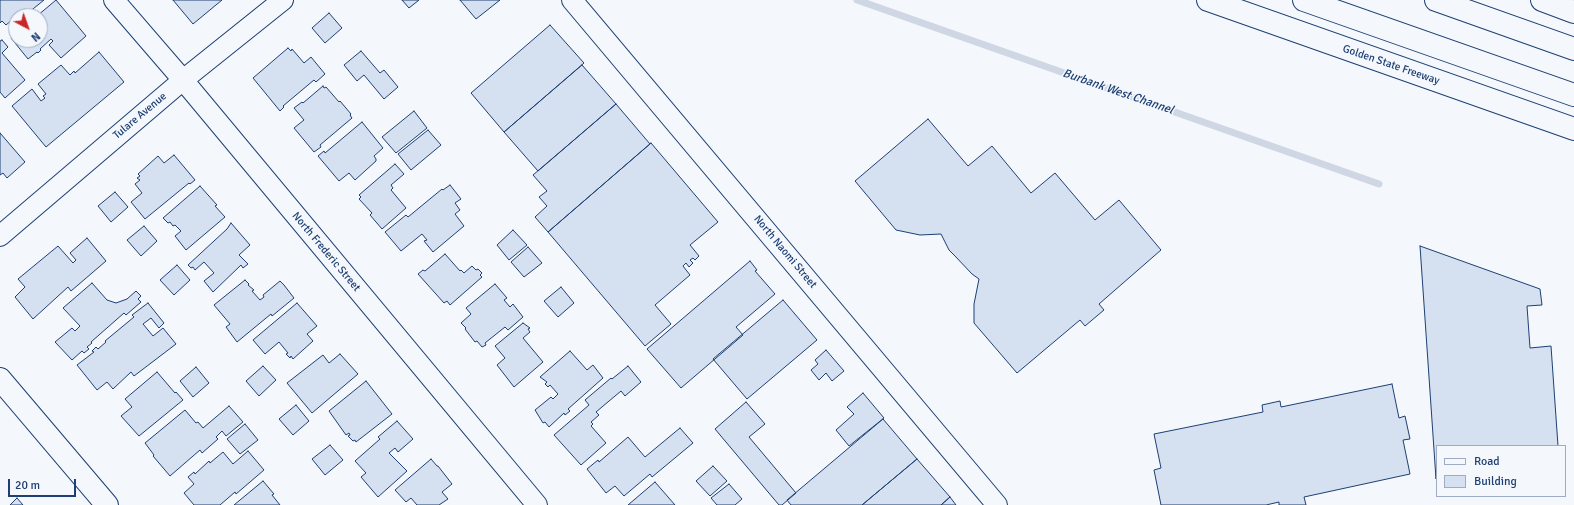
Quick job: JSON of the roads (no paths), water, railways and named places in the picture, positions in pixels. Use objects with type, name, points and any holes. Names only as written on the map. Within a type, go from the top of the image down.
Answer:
[{"type":"main road","name":"Golden State Freeway","points":[[1208,0],[1574,129]]},
{"type":"main road","points":[[1304,0],[1574,95]]},
{"type":"main road","points":[[1436,0],[1574,49]]},
{"type":"main road","points":[[1542,0],[1574,12]]},
{"type":"main road","points":[[0,379],[107,505]]},
{"type":"street","name":"North Frederic Street","points":[[114,0],[183,80],[537,505]]},
{"type":"street","name":"Tulare Avenue","points":[[0,236],[183,80],[283,0]]},
{"type":"street","name":"North Naomi Street","points":[[572,0],[998,505]]},
{"type":"waterway","name":"Burbank West Channel","points":[[857,0],[1379,184]]}]
